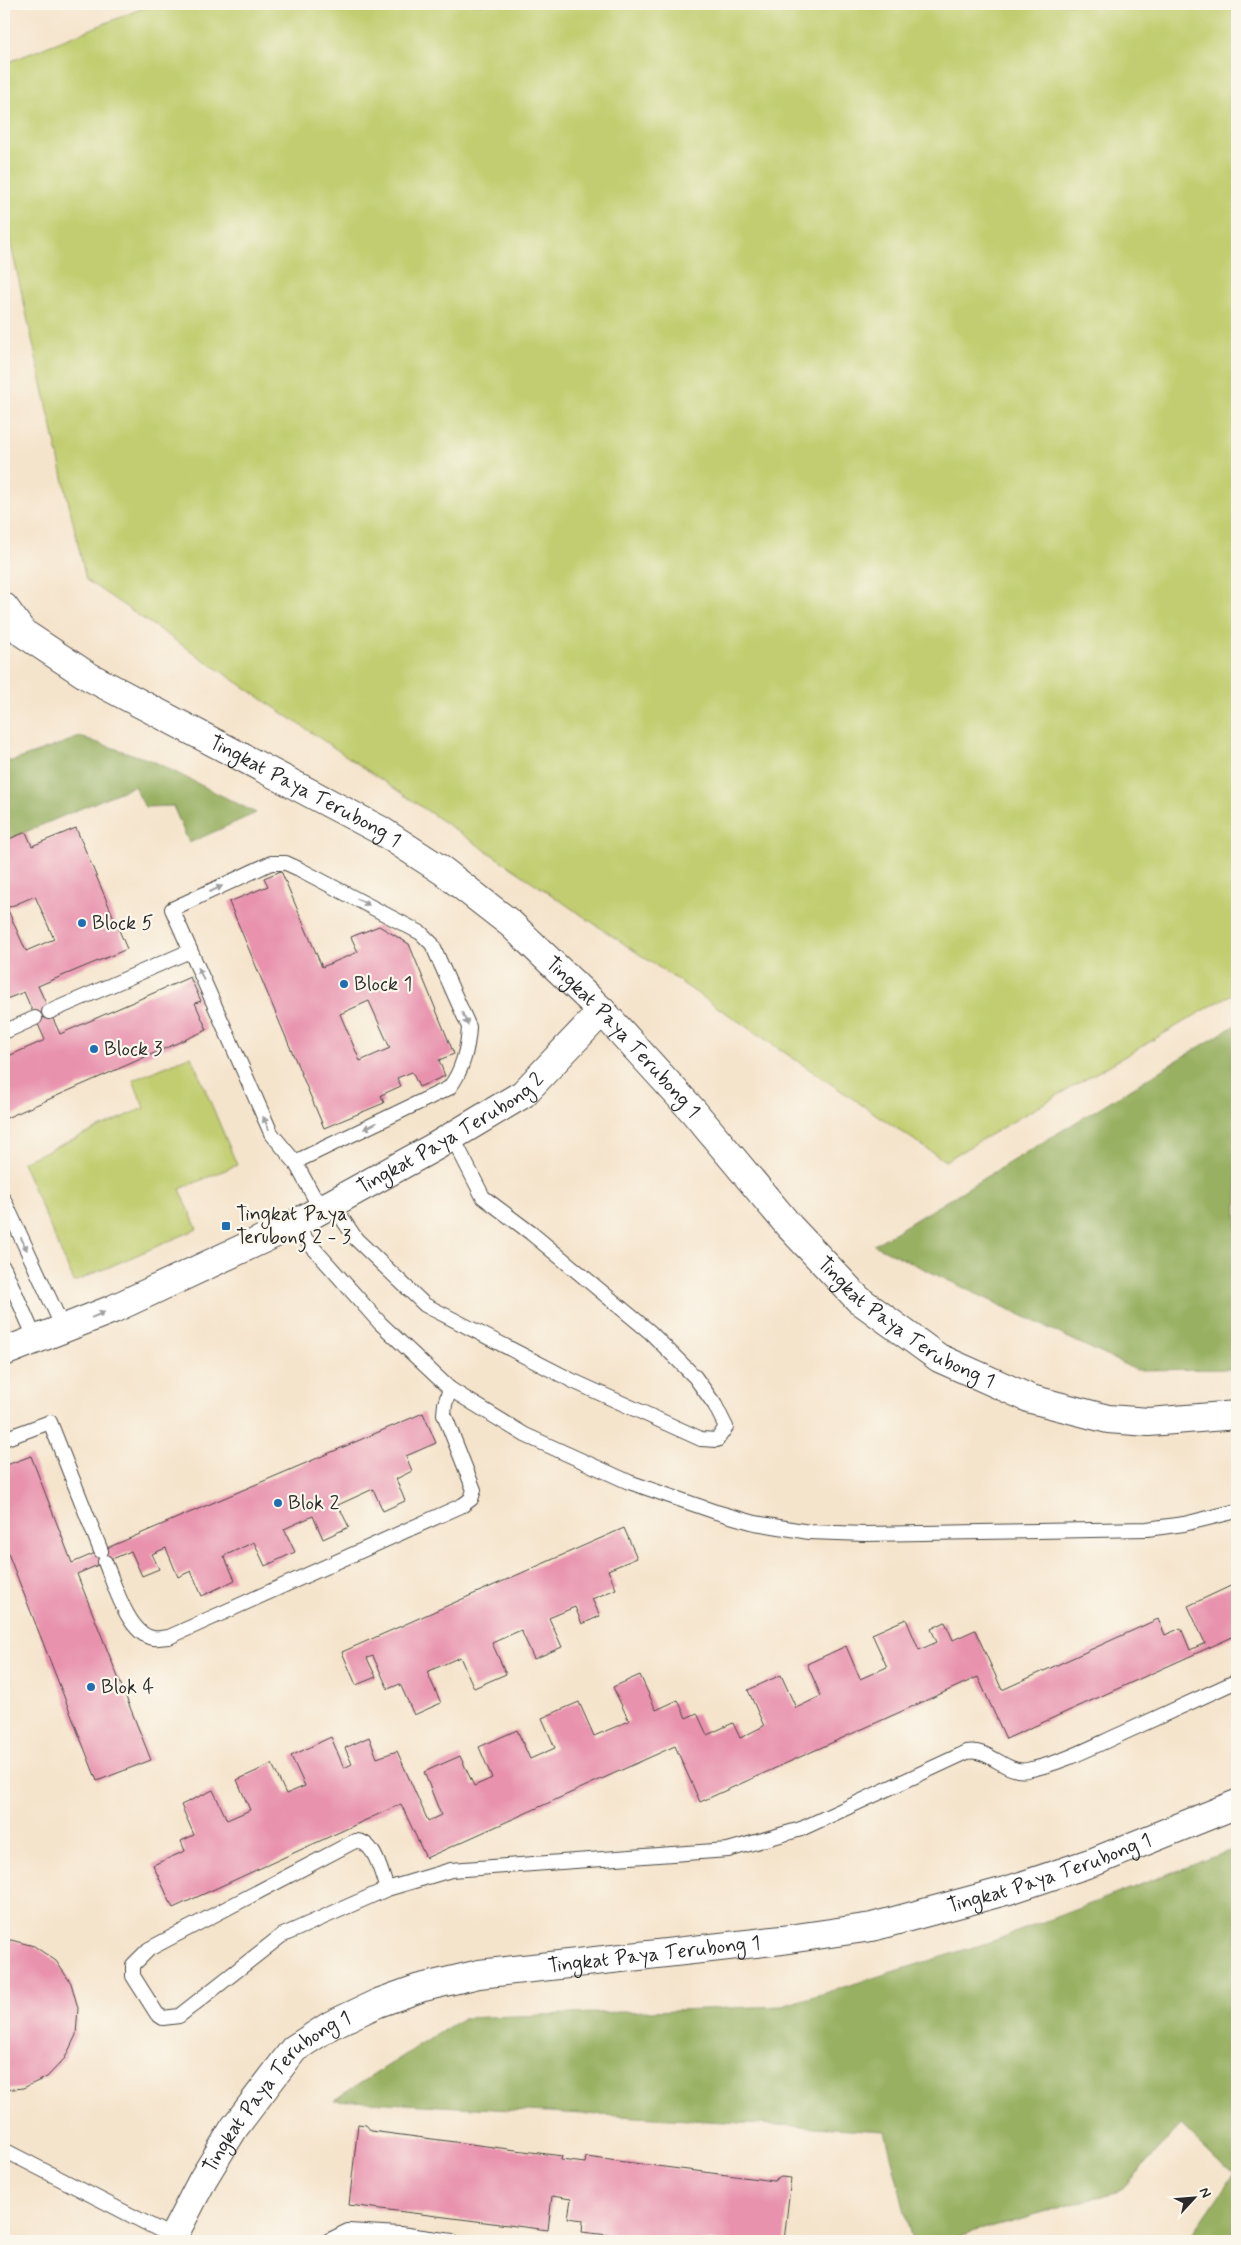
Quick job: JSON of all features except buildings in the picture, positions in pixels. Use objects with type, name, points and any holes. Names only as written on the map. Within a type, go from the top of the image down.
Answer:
[{"type":"street","name":"Tingkat Paya Terubong 1","points":[[4,607],[23,633],[88,676],[380,830],[443,871],[510,924],[602,1011],[694,1112],[790,1227],[858,1299],[939,1358],[1030,1399],[1108,1418],[1150,1422],[1237,1415]]},
{"type":"street","name":"Tingkat Paya Terubong 2","points":[[4,1352],[64,1330],[113,1309],[293,1225],[452,1136],[523,1094],[602,1011]]},
{"type":"street","name":"Tingkat Paya Terubong 1","points":[[172,2239],[234,2128],[294,2049],[331,2025],[378,2003],[420,1988],[479,1974],[782,1940],[872,1927],[1009,1890],[1096,1861],[1237,1804]]},
{"type":"lane","points":[[295,1162],[449,1088],[456,1079],[468,1042],[469,1027],[432,944],[421,933],[299,868],[286,863],[271,863],[172,909],[271,1133],[326,1205],[356,1239],[425,1305],[573,1381],[701,1439],[717,1440],[726,1427],[715,1405],[694,1377],[650,1332],[531,1233],[483,1196],[452,1136]]},
{"type":"lane","points":[[50,1012],[190,951]]},
{"type":"lane","points":[[4,1032],[35,1018]]},
{"type":"lane","points":[[4,1200],[64,1330]]},
{"type":"lane","points":[[293,1225],[380,1323],[450,1389],[525,1435],[629,1482],[716,1512],[755,1523],[809,1532],[865,1534],[1147,1529],[1184,1524],[1237,1511]]},
{"type":"lane","points":[[4,1268],[36,1340]]},
{"type":"lane","points":[[4,1439],[50,1422],[130,1620],[139,1631],[153,1638],[169,1637],[463,1505],[472,1499],[474,1490],[444,1414],[450,1389]]},
{"type":"lane","points":[[387,1889],[369,1846],[362,1841],[355,1841],[148,1949],[133,1966],[133,1976],[157,2014],[163,2018],[179,2016],[280,1936],[387,1889],[451,1870],[728,1850],[801,1830],[967,1752],[977,1750],[1016,1770],[1026,1770],[1068,1758],[1237,1681]]},
{"type":"lane","points":[[4,2150],[172,2239]]},
{"type":"lane","points":[[328,2241],[348,2230],[396,2238],[452,2241]]},
{"type":"green space","points":[[153,4],[1237,4],[1237,991],[945,1161],[86,580],[4,214],[4,64]]},
{"type":"green space","points":[[80,737],[153,761],[256,813],[189,843],[173,806],[145,807],[134,786],[4,841],[4,761],[13,761]]},
{"type":"green space","points":[[1237,1024],[1237,1369],[1136,1370],[874,1245]]},
{"type":"green space","points":[[191,1056],[237,1165],[180,1189],[197,1229],[74,1282],[22,1162],[144,1108],[133,1080]]},
{"type":"green space","points":[[1237,1848],[1237,2241],[1188,2241],[1233,2175],[1181,2125],[1120,2191],[940,2241],[912,2241],[885,2131],[334,2100],[463,2018],[782,2006],[993,1941]]},
{"type":"place","name":"Block 5","points":[[82,923]]},
{"type":"place","name":"Block 1","points":[[344,984]]},
{"type":"place","name":"Block 3","points":[[94,1049]]},
{"type":"place","name":"Tingkat Paya Terubong 2 - 3","points":[[226,1226]]},
{"type":"place","name":"Blok 2","points":[[278,1503]]},
{"type":"place","name":"Blok 4","points":[[91,1687]]}]
